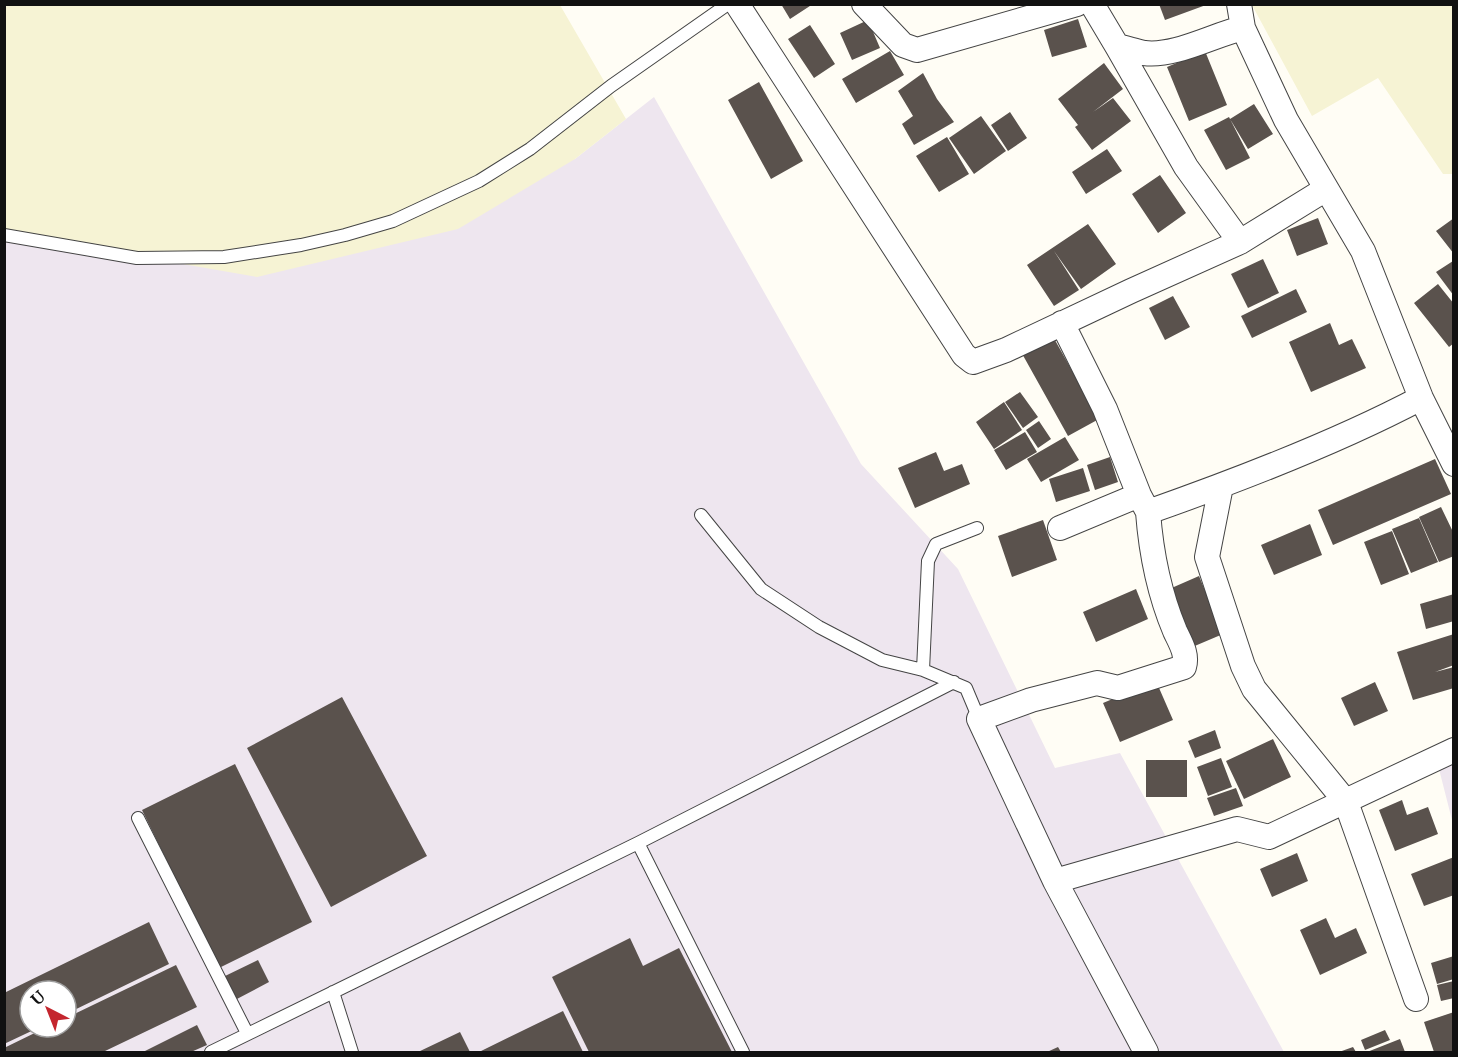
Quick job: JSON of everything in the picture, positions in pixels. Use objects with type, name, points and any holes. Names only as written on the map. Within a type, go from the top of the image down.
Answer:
[{"type":"street","points":[[737,4],[964,356],[973,362],[1006,350],[1240,242],[1326,189]]},
{"type":"street","points":[[864,4],[903,45],[917,50],[1077,4]]},
{"type":"street","points":[[1092,4],[1186,167],[1240,242]]},
{"type":"street","points":[[1117,46],[1146,53],[1186,48],[1222,33],[1241,16],[1286,120],[1363,251],[1421,398],[1454,464]]},
{"type":"street","points":[[1062,324],[1104,409],[1143,504],[1166,608],[1185,654],[1184,667],[1118,688],[1097,683],[1030,700],[979,719],[1055,881],[1146,1053]]},
{"type":"street","points":[[1060,528],[1143,504],[1221,486],[1387,416],[1421,398]]},
{"type":"street","points":[[1221,486],[1208,557],[1243,666],[1254,688],[1346,802],[1416,999]]},
{"type":"street","points":[[1055,881],[1237,829],[1269,837],[1454,750]]},
{"type":"lane","points":[[4,235],[137,258],[224,256],[312,242],[393,221],[479,181],[520,156],[611,86],[728,4]]},
{"type":"lane","points":[[701,515],[761,589],[819,627],[882,660],[923,670],[966,688],[979,719]]},
{"type":"lane","points":[[923,670],[928,561],[936,544],[977,528]]},
{"type":"lane","points":[[211,1053],[639,843],[954,682]]},
{"type":"lane","points":[[138,818],[247,1034]]},
{"type":"lane","points":[[639,843],[743,1053]]},
{"type":"lane","points":[[333,992],[352,1053]]},
{"type":"shaded area","points":[[4,5],[560,5],[626,119],[575,159],[458,229],[257,277],[5,233]]},
{"type":"shaded area","points":[[1252,5],[1453,5],[1453,174],[1443,174],[1378,78],[1312,116]]},
{"type":"shaded area","points":[[654,97],[861,464],[958,569],[1055,768],[1120,753],[1284,1052],[5,1052],[4,233],[575,159]]},
{"type":"shaded area","points":[[1453,762],[1453,824],[1439,769]]},
{"type":"building","points":[[781,4],[813,4],[790,19]]},
{"type":"building","points":[[1159,4],[1206,4],[1206,5],[1165,20]]},
{"type":"building","points":[[1078,19],[1087,47],[1052,57],[1044,30]]},
{"type":"building","points":[[868,20],[880,48],[852,60],[840,33]]},
{"type":"building","points":[[810,25],[835,64],[814,78],[788,39]]},
{"type":"building","points":[[890,51],[904,75],[856,103],[842,79]]},
{"type":"building","points":[[1205,51],[1227,105],[1189,121],[1167,67]]},
{"type":"building","points":[[1104,63],[1123,89],[1093,112],[1113,98],[1131,121],[1092,150],[1075,127],[1078,125],[1058,99]]},
{"type":"building","points":[[923,73],[937,99],[954,122],[914,145],[902,124],[913,116],[898,91]]},
{"type":"building","points":[[759,82],[803,161],[771,179],[728,100]]},
{"type":"building","points":[[1254,104],[1273,134],[1248,149],[1230,119]]},
{"type":"building","points":[[1010,112],[1027,138],[1008,151],[991,125]]},
{"type":"building","points":[[981,116],[1006,151],[974,174],[949,138]]},
{"type":"building","points":[[1229,117],[1250,158],[1226,170],[1204,130]]},
{"type":"building","points":[[947,137],[969,174],[939,192],[916,156]]},
{"type":"building","points":[[1107,149],[1122,171],[1086,194],[1072,172]]},
{"type":"building","points":[[1160,175],[1186,213],[1158,233],[1132,194]]},
{"type":"building","points":[[1318,218],[1328,244],[1297,256],[1287,230]]},
{"type":"building","points":[[1454,218],[1454,254],[1436,231]]},
{"type":"building","points":[[1088,224],[1116,264],[1081,289],[1054,251],[1079,290],[1054,306],[1027,265]]},
{"type":"building","points":[[1263,259],[1279,293],[1248,308],[1231,274]]},
{"type":"building","points":[[1454,262],[1454,296],[1436,272]]},
{"type":"building","points":[[1438,284],[1454,304],[1454,343],[1449,347],[1414,303]]},
{"type":"building","points":[[1296,289],[1307,312],[1252,338],[1241,316]]},
{"type":"building","points":[[1173,296],[1190,327],[1165,340],[1149,308]]},
{"type":"building","points":[[1330,323],[1339,345],[1352,339],[1366,368],[1311,392],[1289,342]]},
{"type":"building","points":[[1051,333],[1099,419],[1068,436],[1020,350]]},
{"type":"building","points":[[1020,392],[1038,417],[1023,428],[1005,402]]},
{"type":"building","points":[[1004,402],[1022,430],[994,449],[976,422]]},
{"type":"building","points":[[1039,421],[1051,439],[1038,448],[1026,430]]},
{"type":"building","points":[[1025,432],[1037,452],[1006,470],[994,450]]},
{"type":"building","points":[[1065,437],[1079,460],[1041,482],[1027,459]]},
{"type":"building","points":[[936,452],[944,471],[962,464],[970,484],[915,508],[898,468]]},
{"type":"building","points":[[1110,457],[1118,482],[1095,490],[1087,465]]},
{"type":"building","points":[[1435,459],[1451,494],[1333,545],[1318,510]]},
{"type":"building","points":[[1083,468],[1090,491],[1056,502],[1049,479]]},
{"type":"building","points":[[1441,507],[1454,534],[1454,556],[1439,562],[1419,517]]},
{"type":"building","points":[[1419,518],[1438,562],[1411,573],[1392,529]]},
{"type":"building","points":[[1043,520],[1057,560],[1012,577],[998,536]]},
{"type":"building","points":[[1310,524],[1322,555],[1274,575],[1261,545]]},
{"type":"building","points":[[1392,531],[1409,574],[1381,585],[1364,542]]},
{"type":"building","points":[[1199,576],[1223,634],[1190,648],[1167,590]]},
{"type":"building","points":[[1136,589],[1148,619],[1096,642],[1083,612]]},
{"type":"building","points":[[1454,594],[1454,621],[1426,629],[1420,604]]},
{"type":"building","points":[[1454,634],[1454,665],[1435,672],[1454,667],[1454,688],[1413,700],[1397,652]]},
{"type":"building","points":[[1156,681],[1173,720],[1120,742],[1103,703]]},
{"type":"building","points":[[1375,682],[1388,711],[1354,726],[1341,698]]},
{"type":"building","points":[[342,697],[427,856],[331,907],[247,748]]},
{"type":"building","points":[[1215,730],[1221,748],[1195,758],[1188,741]]},
{"type":"building","points":[[1273,739],[1291,777],[1244,799],[1226,761]]},
{"type":"building","points":[[1221,758],[1232,787],[1208,796],[1197,767]]},
{"type":"building","points":[[1146,760],[1187,760],[1187,797],[1146,797]]},
{"type":"building","points":[[235,764],[312,922],[219,968],[142,810]]},
{"type":"building","points":[[1236,788],[1243,806],[1214,816],[1207,798]]},
{"type":"building","points":[[1402,800],[1407,815],[1428,807],[1438,834],[1395,851],[1379,810]]},
{"type":"building","points":[[1297,853],[1308,881],[1272,897],[1260,869]]},
{"type":"building","points":[[1454,857],[1454,895],[1424,906],[1411,874]]},
{"type":"building","points":[[1326,918],[1335,938],[1356,928],[1367,953],[1320,975],[1300,930]]},
{"type":"building","points":[[149,922],[169,964],[78,1008],[78,979],[33,979]]},
{"type":"building","points":[[630,938],[643,966],[679,948],[732,1052],[589,1052],[552,977]]},
{"type":"building","points":[[1454,956],[1454,979],[1437,984],[1431,963]]},
{"type":"building","points":[[258,960],[269,982],[235,1000],[223,977]]},
{"type":"building","points":[[176,965],[197,1007],[103,1052],[4,1052],[4,1048],[22,1039],[78,1039],[78,1012]]},
{"type":"building","points":[[1454,981],[1454,998],[1441,1001],[1437,985]]},
{"type":"building","points":[[18,986],[18,1037],[4,1044],[4,993]]},
{"type":"building","points":[[563,1011],[583,1052],[479,1052]]},
{"type":"building","points":[[1454,1012],[1454,1051],[1434,1052],[1424,1022]]},
{"type":"building","points":[[197,1025],[207,1045],[191,1052],[143,1052]]},
{"type":"building","points":[[1385,1030],[1390,1040],[1365,1050],[1361,1040]]},
{"type":"building","points":[[460,1032],[470,1052],[418,1052]]},
{"type":"building","points":[[1400,1039],[1405,1052],[1367,1052]]},
{"type":"building","points":[[1058,1047],[1061,1052],[1047,1052]]},
{"type":"building","points":[[1353,1047],[1356,1052],[1339,1052]]}]
